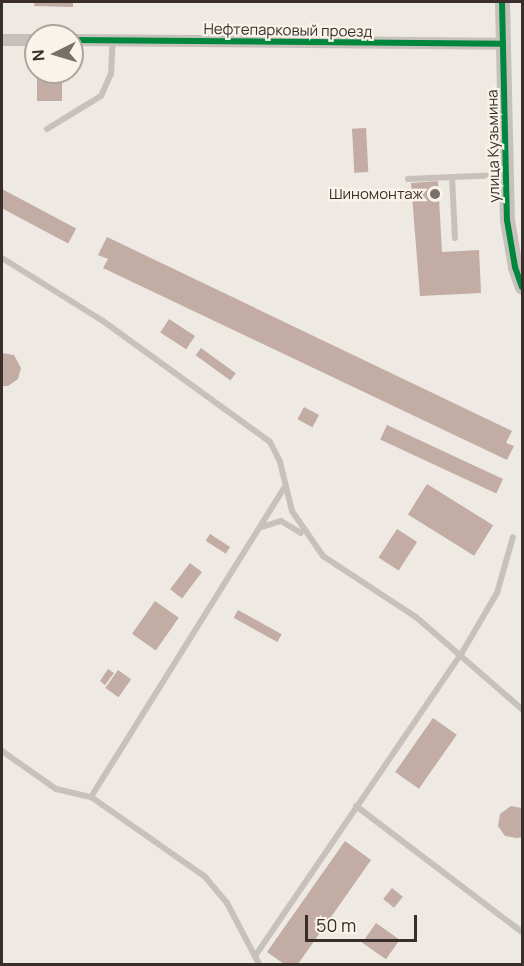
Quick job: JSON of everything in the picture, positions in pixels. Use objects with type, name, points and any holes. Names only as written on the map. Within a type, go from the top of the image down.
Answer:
[{"type":"street","name":"улица Кузьмина","points":[[501,2],[510,246],[522,287]]},
{"type":"street","points":[[2,40],[24,40]]},
{"type":"street","name":"Нефтепарковый проезд","points":[[84,40],[503,44]]},
{"type":"lane","points":[[47,129],[101,96],[111,74],[113,40]]},
{"type":"lane","points":[[408,179],[506,174]]},
{"type":"lane","points":[[452,177],[454,238]]},
{"type":"lane","points":[[2,258],[103,321],[270,442],[280,462],[292,511],[309,541]]},
{"type":"lane","points":[[91,797],[285,487]]},
{"type":"lane","points":[[258,529],[281,521],[309,541],[334,565],[416,617],[522,709]]},
{"type":"lane","points":[[255,956],[460,656],[497,593],[513,537]]},
{"type":"lane","points":[[2,751],[56,789],[91,797],[204,876],[227,903],[259,964]]},
{"type":"lane","points":[[356,806],[522,932]]},
{"type":"building","points":[[35,2],[73,2],[73,7],[34,6]]},
{"type":"building","points":[[37,84],[62,84],[62,101],[37,101]]},
{"type":"building","points":[[366,128],[368,172],[354,173],[352,129]]},
{"type":"building","points":[[438,181],[442,252],[479,250],[481,293],[420,296],[411,183]]},
{"type":"building","points":[[2,189],[76,228],[68,243],[2,208]]},
{"type":"building","points":[[107,237],[512,431],[506,443],[514,446],[507,460],[103,268],[108,259],[98,255]]},
{"type":"building","points":[[169,319],[195,336],[186,349],[160,332]]},
{"type":"building","points":[[201,348],[236,373],[230,381],[196,355]]},
{"type":"building","points":[[2,353],[14,355],[21,368],[18,379],[8,386],[2,386]]},
{"type":"building","points":[[304,407],[319,415],[312,427],[297,419]]},
{"type":"building","points":[[387,425],[503,479],[496,494],[380,440]]},
{"type":"building","points":[[427,484],[493,525],[474,556],[408,515]]},
{"type":"building","points":[[397,529],[417,542],[399,571],[378,558]]},
{"type":"building","points":[[210,534],[230,547],[226,554],[206,541]]},
{"type":"building","points":[[190,563],[202,572],[182,598],[170,589]]},
{"type":"building","points":[[155,601],[179,618],[156,650],[132,634]]},
{"type":"building","points":[[238,610],[282,634],[277,642],[234,618]]},
{"type":"building","points":[[108,669],[114,673],[105,685],[100,681]]},
{"type":"building","points":[[118,670],[131,679],[118,697],[105,688]]},
{"type":"building","points":[[433,718],[457,735],[419,789],[395,772]]},
{"type":"building","points":[[511,806],[522,808],[522,837],[505,836],[498,826],[500,814]]},
{"type":"building","points":[[345,841],[371,860],[298,964],[284,964],[267,952]]},
{"type":"building","points":[[392,888],[403,897],[394,908],[383,899]]},
{"type":"building","points":[[376,923],[400,940],[386,959],[362,943]]},
{"type":"cycle path","points":[[502,2],[507,220],[515,267],[522,287]]},
{"type":"cycle path","points":[[84,40],[503,44]]},
{"type":"place","name":"Шиномонтаж","points":[[435,194]]}]
